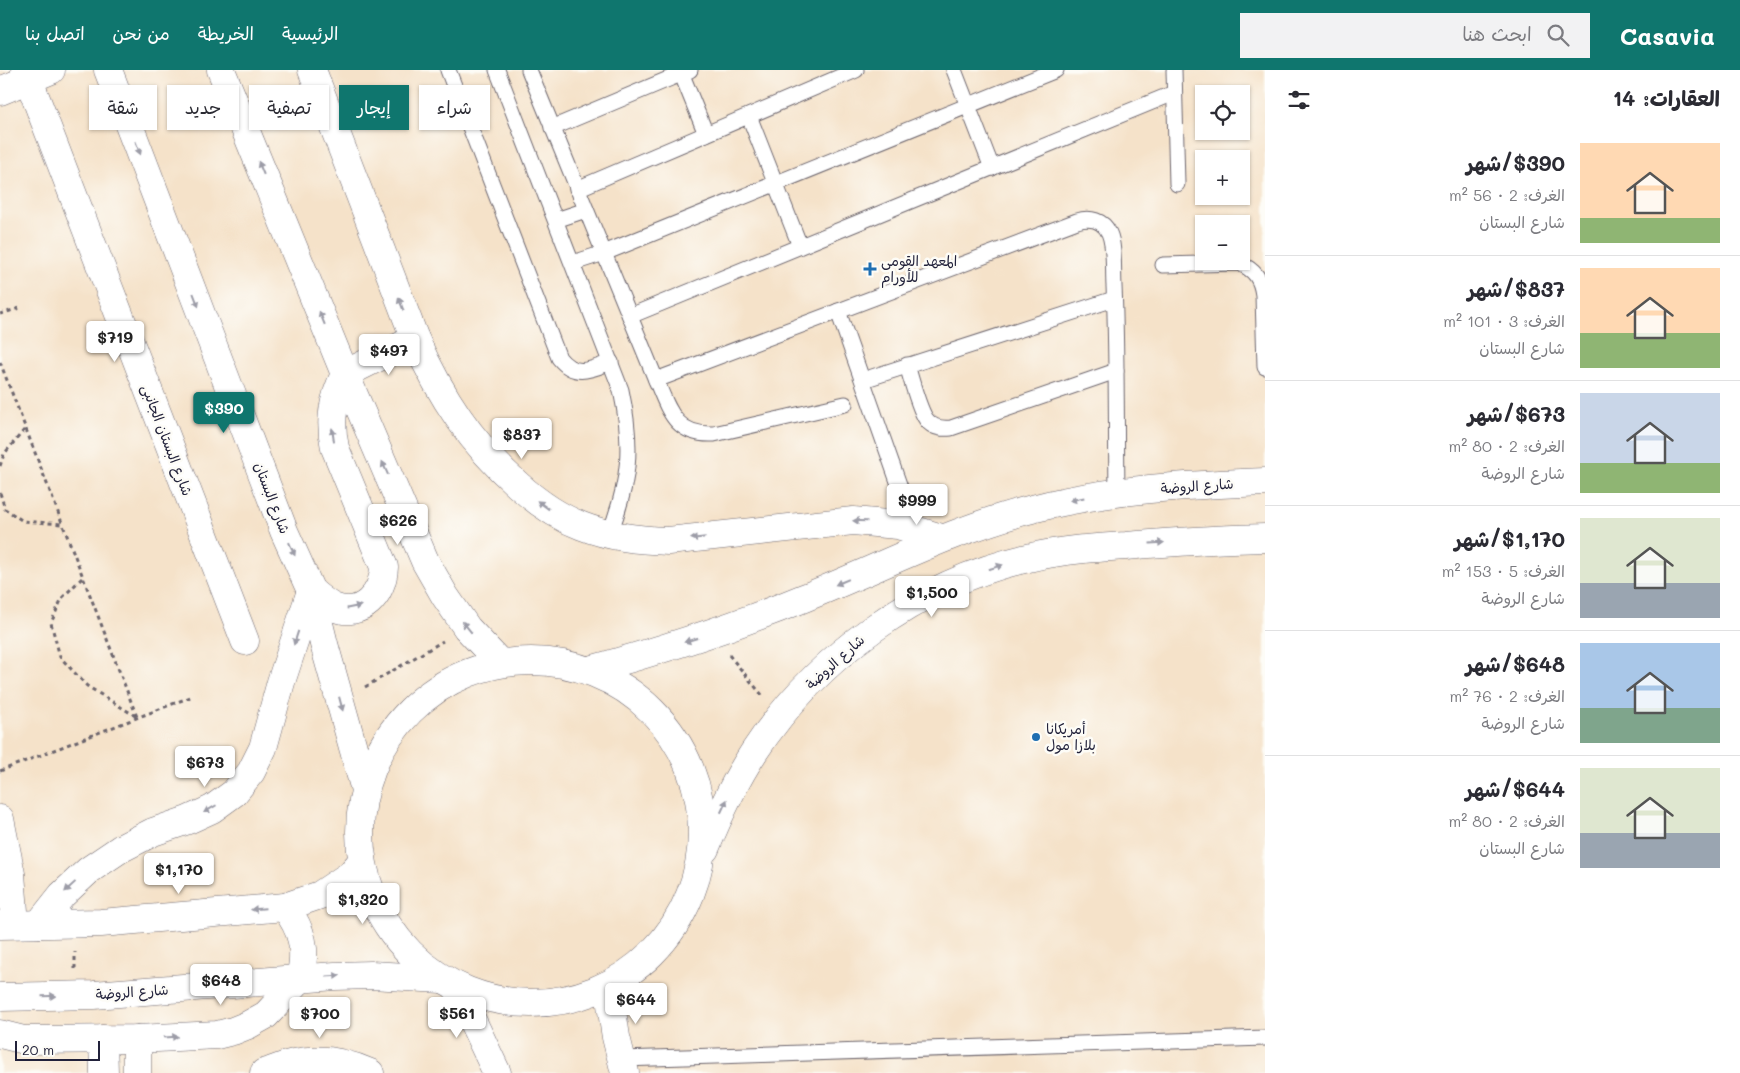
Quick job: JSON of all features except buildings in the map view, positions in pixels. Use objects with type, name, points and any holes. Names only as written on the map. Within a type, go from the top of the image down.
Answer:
[{"type":"street","name":"شارع البستان","points":[[108,70],[284,531],[311,592],[365,790]]},
{"type":"street","points":[[221,70],[345,374],[425,561],[445,596],[467,628],[500,663]]},
{"type":"street","points":[[312,70],[415,340],[444,397],[482,449],[528,494],[554,513],[581,526],[609,535],[638,540],[668,541],[854,521],[876,522],[915,530],[941,538]]},
{"type":"street","points":[[0,91],[35,73]]},
{"type":"street","name":"شارع البستان الجانبى","points":[[35,73],[245,641]]},
{"type":"street","points":[[18,925],[62,895],[89,870],[120,848],[153,832],[188,820],[212,809],[234,792],[251,772],[263,748],[281,682],[311,592],[334,607],[347,609],[359,607],[370,601],[379,592],[384,579],[384,567],[340,463],[333,440],[331,417],[333,402],[345,374],[415,340]]},
{"type":"street","name":"شارع الروضة","points":[[590,670],[712,633],[805,598],[941,538],[989,521],[1036,508],[1117,492],[1187,485],[1265,482]]},
{"type":"street","name":"شارع الروضة","points":[[698,867],[714,827],[733,788],[754,751],[780,717],[820,673],[866,634],[898,612],[940,589],[983,571],[1029,557],[1091,548],[1192,540],[1265,538]]},
{"type":"street","points":[[528,660],[555,662],[590,670],[618,683],[643,701],[664,723],[681,748],[693,776],[700,806],[702,837],[698,867],[689,896],[675,924],[656,948],[634,968],[608,985],[558,1001],[532,1003],[506,1001],[481,996],[449,983],[419,962],[382,916],[370,890],[362,861],[360,838],[361,814],[365,790],[374,764],[387,740],[404,717],[425,698],[448,682],[465,674],[500,663],[528,660]]},
{"type":"street","points":[[0,819],[11,874],[18,925]]},
{"type":"street","points":[[18,925],[101,923],[285,907],[320,895],[350,875],[362,861]]},
{"type":"street","points":[[0,1034],[24,1040],[137,1039],[217,1035],[248,1025],[266,1014],[300,978],[304,948],[301,933],[285,907]]},
{"type":"street","name":"شارع الروضة","points":[[0,997],[94,995],[300,978],[371,975],[449,983]]},
{"type":"street","points":[[449,983],[497,1073]]},
{"type":"street","points":[[608,985],[623,1066]]},
{"type":"street","points":[[103,1039],[104,1073]]},
{"type":"street","points":[[137,1039],[137,1073]]},
{"type":"street","points":[[264,1073],[293,1063],[319,1060],[344,1063],[370,1073]]},
{"type":"lane","points":[[448,70],[558,358],[564,365],[580,371],[611,362]]},
{"type":"lane","points":[[497,70],[621,390],[627,419],[629,448],[627,478],[620,507],[609,535]]},
{"type":"lane","points":[[528,70],[656,380],[673,417],[680,426],[702,434],[714,434],[845,404]]},
{"type":"lane","points":[[577,189],[856,70]]},
{"type":"lane","points":[[954,70],[992,168]]},
{"type":"lane","points":[[573,263],[604,253],[1056,70]]},
{"type":"lane","points":[[1174,70],[1176,184]]},
{"type":"lane","points":[[552,128],[684,71],[706,134]]},
{"type":"lane","points":[[630,316],[1174,94]]},
{"type":"lane","points":[[748,116],[800,246]]},
{"type":"lane","points":[[556,220],[586,210]]},
{"type":"lane","points":[[656,380],[1084,219],[1100,222],[1106,227],[1112,241],[1117,492]]},
{"type":"lane","points":[[1163,265],[1239,263],[1249,267],[1257,275],[1262,284],[1263,295],[1265,367]]},
{"type":"lane","points":[[862,380],[1114,299]]},
{"type":"lane","points":[[838,311],[915,530]]},
{"type":"lane","points":[[907,366],[926,419],[937,428],[944,429],[1116,370]]},
{"type":"lane","points":[[623,1066],[1265,1038]]},
{"type":"path","points":[[0,314],[20,308]]},
{"type":"path","points":[[0,362],[137,717]]},
{"type":"path","points":[[0,466],[4,454],[25,428]]},
{"type":"path","points":[[0,493],[5,509],[23,521],[62,524]]},
{"type":"path","points":[[82,578],[62,598],[52,623],[60,656],[87,686],[137,717]]},
{"type":"path","points":[[340,702],[467,628]]},
{"type":"path","points":[[712,633],[780,717]]},
{"type":"path","points":[[0,771],[193,696]]},
{"type":"path","points":[[94,995],[83,985],[76,972],[74,956],[78,942],[88,930],[101,923]]},
{"type":"place","name":"المعهد القومى للأورام","points":[[870,269]]},
{"type":"place","name":"أمريكانا بلازا مول","points":[[1036,737]]}]
